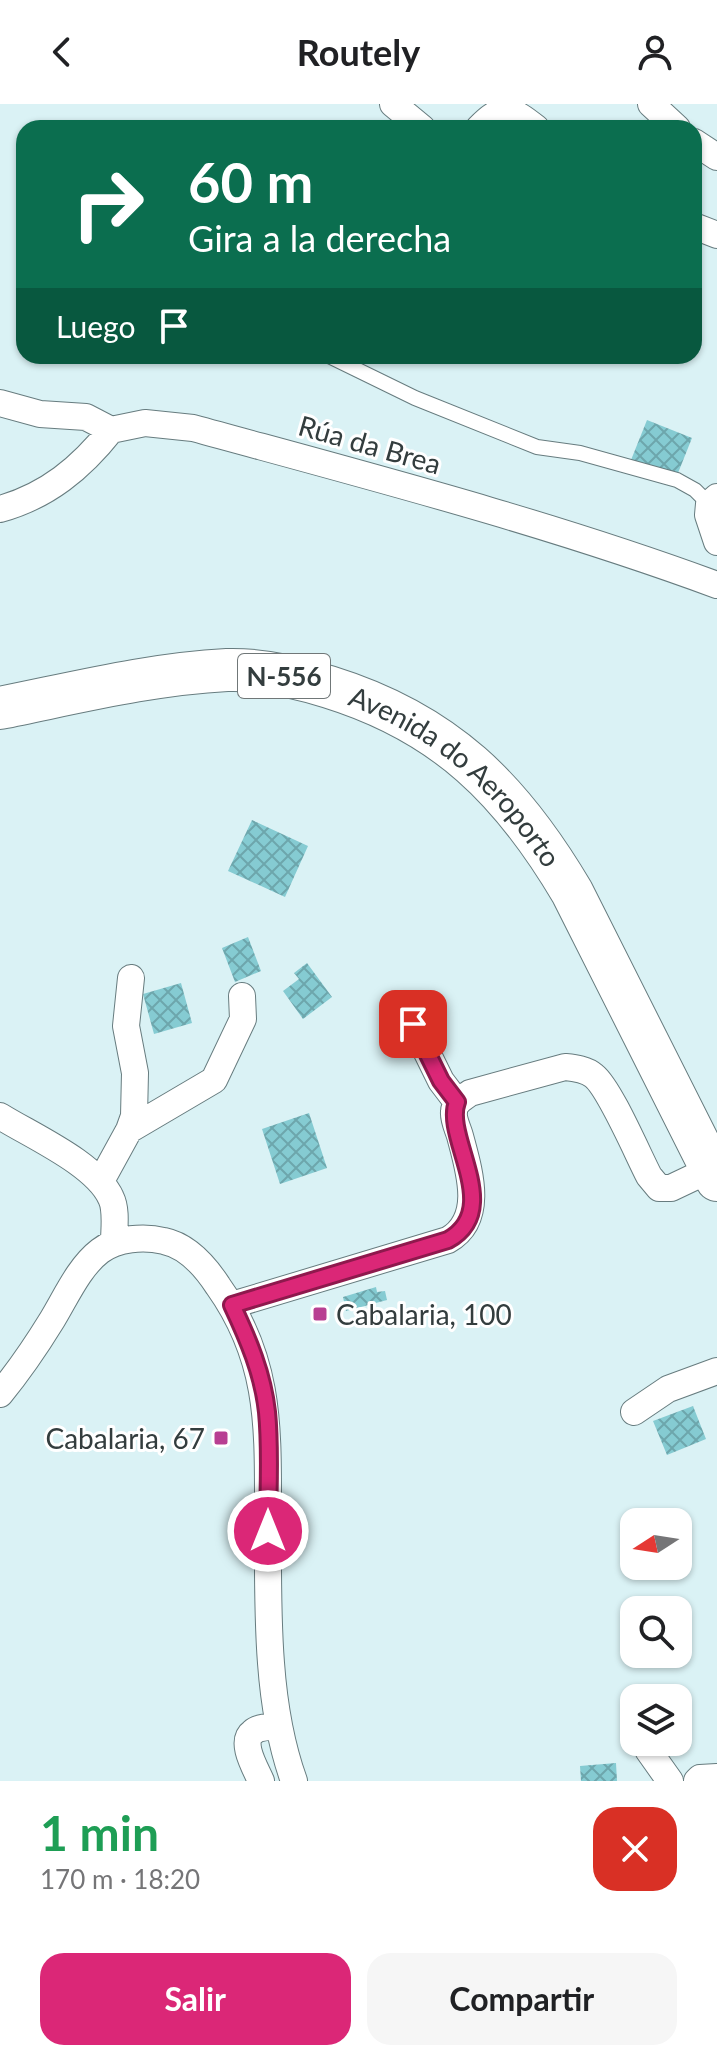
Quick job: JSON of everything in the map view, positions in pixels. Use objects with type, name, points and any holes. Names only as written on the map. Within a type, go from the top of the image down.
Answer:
[{"type":"main road","name":"Avenida do Aeroporto","points":[[0,708],[164,676],[230,670],[256,672],[310,681],[370,700],[453,748],[485,776],[525,820],[550,855],[572,892],[714,1174]]},
{"type":"street","points":[[393,104],[412,120]]},
{"type":"street","points":[[651,104],[668,120]]},
{"type":"street","points":[[486,120],[490,115],[507,110],[526,120]]},
{"type":"street","name":"Rúa da Brea","points":[[0,403],[40,414],[86,417],[111,430],[145,423],[193,428],[518,519],[638,556],[717,585]]},
{"type":"street","points":[[0,509],[21,503],[67,476],[89,458],[111,430]]},
{"type":"street","points":[[713,501],[708,515],[717,542]]},
{"type":"street","points":[[101,1181],[134,1116],[135,1073],[126,1026],[131,978]]},
{"type":"street","points":[[129,1130],[214,1080],[243,1019],[242,996]]},
{"type":"street","points":[[413,1024],[441,1081],[457,1102]]},
{"type":"street","points":[[232,1305],[458,1235],[466,1224],[471,1195],[469,1169],[453,1111],[457,1102],[470,1093],[565,1067],[577,1068],[594,1076],[649,1176],[659,1188],[671,1188],[714,1174]]},
{"type":"street","points":[[0,1116],[101,1181],[113,1201],[114,1242]]},
{"type":"street","points":[[0,1394],[18,1372],[80,1274],[98,1252],[114,1242],[150,1237],[175,1243],[206,1268],[232,1305],[254,1356],[267,1410],[271,1662],[278,1725],[294,1781]]},
{"type":"street","points":[[634,1412],[668,1389],[717,1371]]},
{"type":"street","points":[[261,1781],[247,1747],[249,1736],[254,1731],[278,1725]]},
{"type":"street","points":[[652,1756],[670,1781]]},
{"type":"street","points":[[697,1781],[717,1777]]},
{"type":"lane","points":[[345,364],[415,398],[537,447],[580,453],[677,480],[713,501]]},
{"type":"building","points":[[647,420],[692,438],[676,478],[631,460]]},
{"type":"building","points":[[252,820],[308,846],[285,897],[228,871]]},
{"type":"building","points":[[248,937],[261,971],[235,982],[222,948]]},
{"type":"building","points":[[307,963],[332,997],[303,1019],[283,991],[299,979],[294,973]]},
{"type":"building","points":[[181,983],[192,1023],[154,1034],[143,994]]},
{"type":"building","points":[[309,1113],[327,1168],[280,1184],[262,1129]]},
{"type":"building","points":[[376,1287],[377,1292],[385,1291],[387,1300],[346,1311],[343,1297]]},
{"type":"building","points":[[693,1406],[706,1439],[667,1455],[653,1421]]},
{"type":"building","points":[[616,1763],[617,1781],[581,1781],[580,1766]]},
{"type":"place","name":"Cabalaria, 100","points":[[320,1314]]},
{"type":"place","name":"Cabalaria, 67","points":[[221,1438]]},
{"type":"route","points":[[268,1531],[270,1459],[267,1410],[254,1356],[232,1305],[448,1240],[458,1235],[470,1211],[469,1169],[453,1111],[457,1102],[441,1081],[413,1024]]}]
